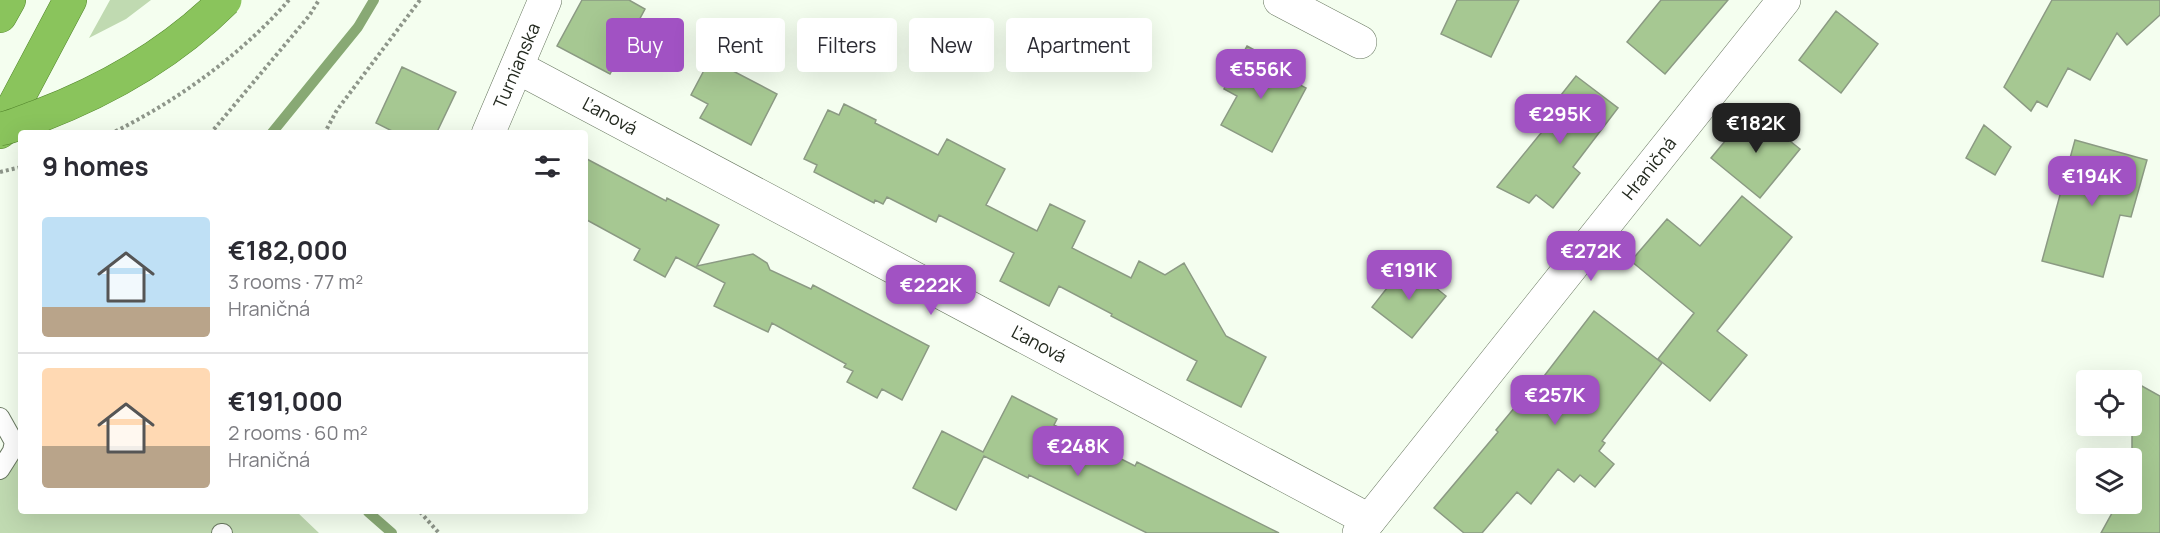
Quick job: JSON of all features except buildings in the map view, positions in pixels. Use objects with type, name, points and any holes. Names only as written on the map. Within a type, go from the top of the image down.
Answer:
[{"type":"highway","points":[[0,10],[3,0]]},
{"type":"highway","points":[[0,16],[9,0]]},
{"type":"highway","points":[[0,131],[70,0]]},
{"type":"highway","points":[[0,131],[98,91],[138,68],[179,39],[225,0]]},
{"type":"street","name":"Turnianska","points":[[490,130],[545,0]]},
{"type":"street","points":[[1280,0],[1360,42]]},
{"type":"street","name":"Hraničná","points":[[1364,527],[1784,0]]},
{"type":"street","name":"Ľanová","points":[[517,67],[1364,527]]},
{"type":"lane","points":[[0,417],[14,442],[12,451],[0,470]]},
{"type":"path","points":[[118,130],[151,113],[187,90],[224,61],[289,0]]},
{"type":"path","points":[[213,130],[320,0]]},
{"type":"path","points":[[326,130],[337,110],[420,0]]},
{"type":"path","points":[[0,172],[18,167]]},
{"type":"path","points":[[422,514],[439,533]]},
{"type":"green space","points":[[110,0],[151,0],[126,19],[89,38]]},
{"type":"green space","points":[[18,432],[18,514],[299,514],[319,533],[0,533],[0,453]]},
{"type":"waterway","points":[[274,130],[358,27],[374,0]]},
{"type":"waterway","points":[[370,514],[392,533]]}]
